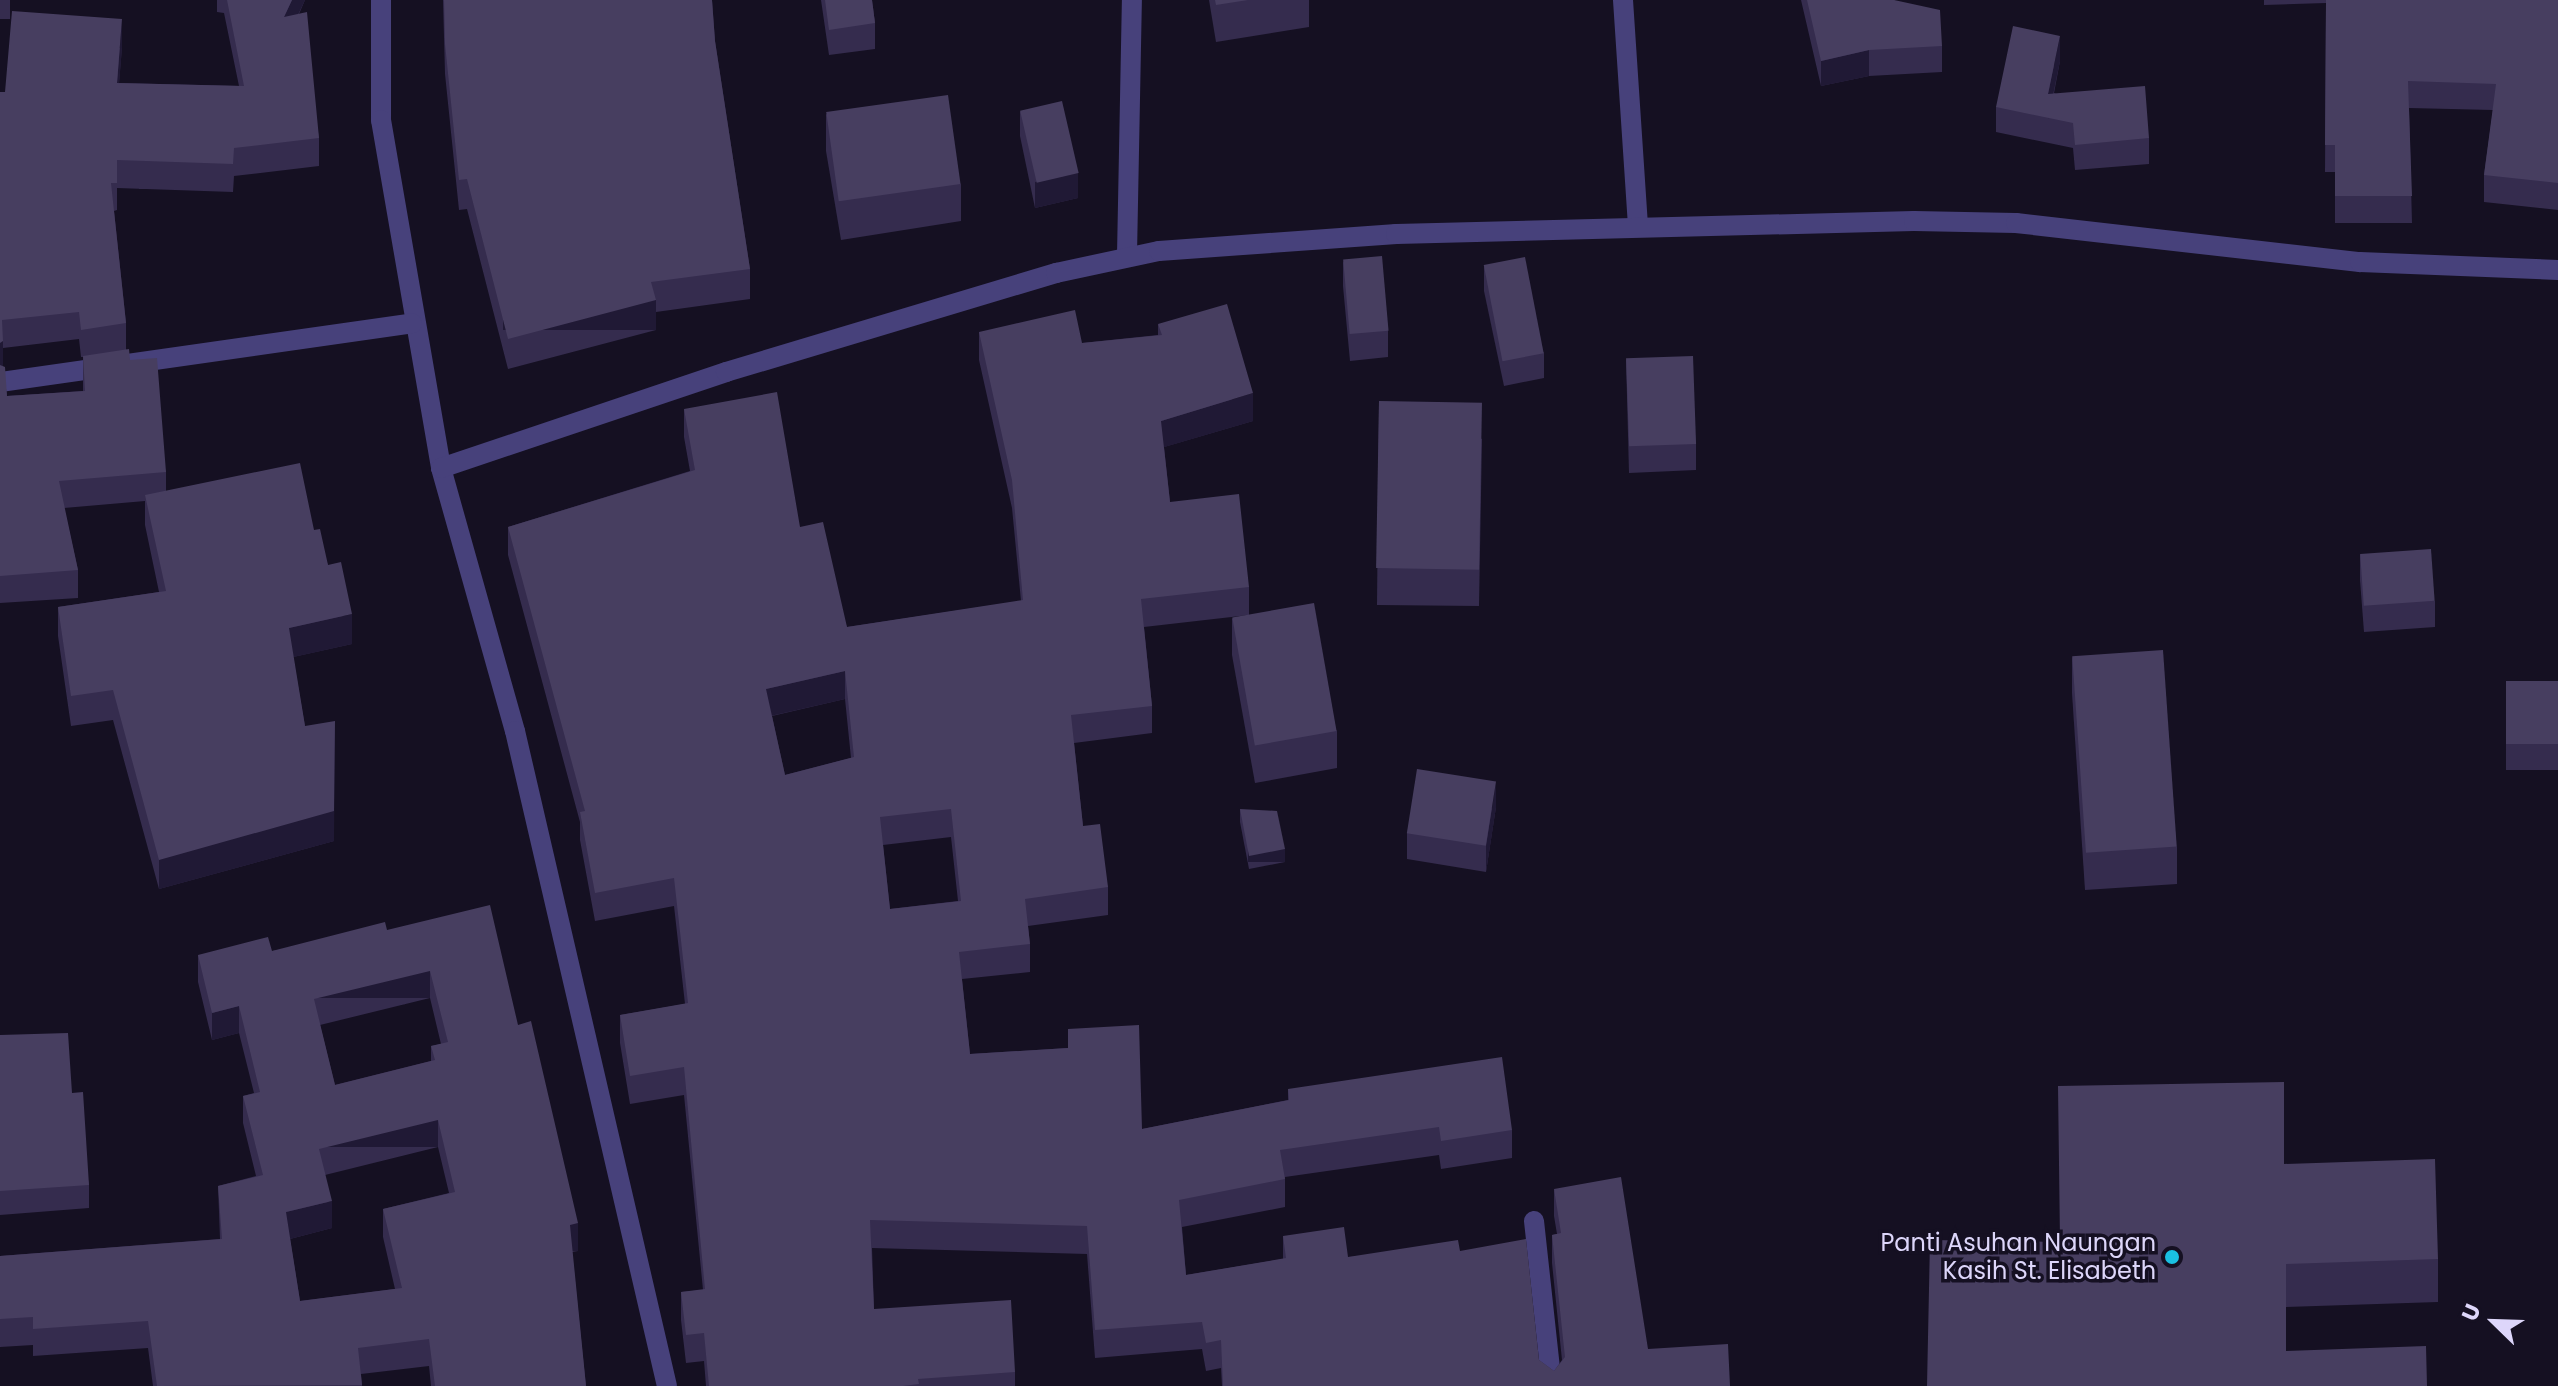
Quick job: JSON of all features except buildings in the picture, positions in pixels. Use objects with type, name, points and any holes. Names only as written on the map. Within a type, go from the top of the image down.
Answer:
[{"type":"street","points":[[381,0],[381,120],[412,323],[441,468],[515,731],[667,1386]]},
{"type":"street","points":[[1127,255],[1132,0]]},
{"type":"street","points":[[1623,0],[1638,225]]},
{"type":"street","points":[[441,468],[726,372],[1127,255],[1396,234],[1638,225],[2016,223],[2360,262],[2558,270]]},
{"type":"street","points":[[0,382],[412,323]]},
{"type":"street","points":[[1534,1221],[1552,1386]]},
{"type":"place","name":"Panti Asuhan Naungan Kasih St. Elisabeth","points":[[2172,1257]]}]
